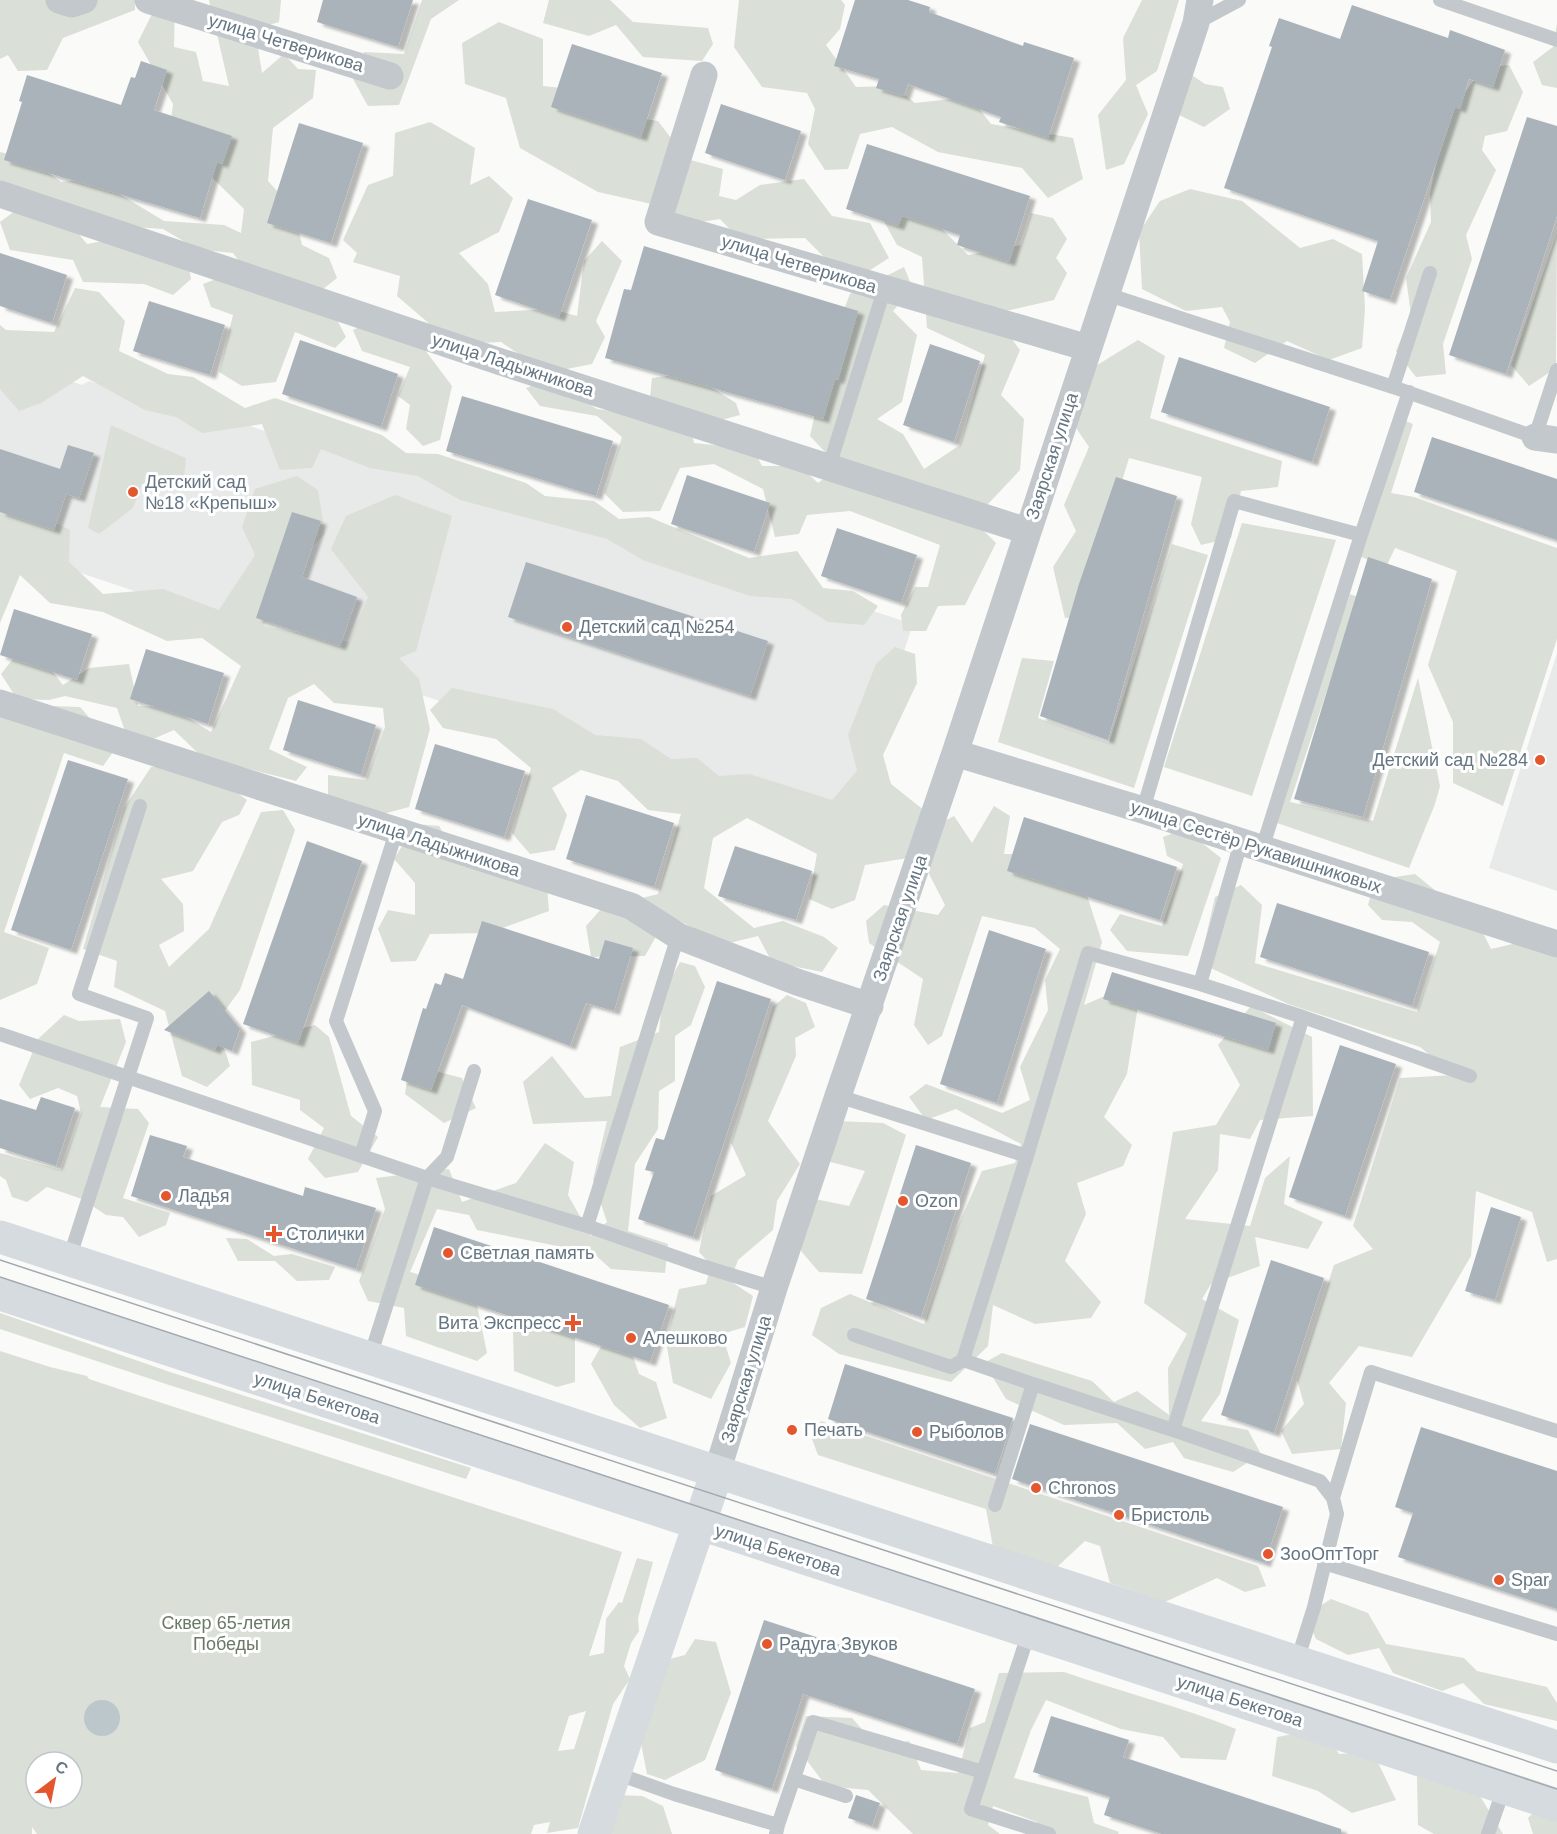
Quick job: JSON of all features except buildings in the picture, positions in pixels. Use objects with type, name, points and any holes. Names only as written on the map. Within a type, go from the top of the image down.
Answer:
[{"type":"main road","points":[[0,1237],[1557,1747]]},
{"type":"main road","name":"улица Бекетова","points":[[0,1294],[1557,1805]]},
{"type":"main road","name":"Заярская улица","points":[[594,1834],[717,1472]]},
{"type":"street","points":[[59,0],[72,4],[84,0]]},
{"type":"street","name":"улица Четверикова","points":[[148,0],[390,76]]},
{"type":"street","name":"Заярская улица","points":[[717,1472],[774,1288],[955,753],[1198,11]]},
{"type":"street","name":"улица Четверикова","points":[[704,75],[658,222],[1088,348]]},
{"type":"street","name":"улица Ладыжникова","points":[[0,194],[498,361],[1027,531]]},
{"type":"street","name":"улица Ладыжникова","points":[[0,703],[632,906],[678,936],[796,982],[870,1006]]},
{"type":"street","name":"улица Сестёр Рукавишниковых","points":[[955,753],[1143,810],[1557,944]]},
{"type":"lane","points":[[1198,11],[1239,0]]},
{"type":"lane","points":[[1440,0],[1557,40]]},
{"type":"lane","points":[[1393,387],[1430,273]]},
{"type":"lane","points":[[829,467],[884,290]]},
{"type":"lane","points":[[1106,294],[1546,439],[1557,370]]},
{"type":"lane","points":[[1200,984],[1252,845],[1361,535],[1408,392]]},
{"type":"lane","points":[[1143,810],[1234,501],[1361,535]]},
{"type":"lane","points":[[69,1259],[147,1018],[79,994],[140,806]]},
{"type":"lane","points":[[361,1156],[375,1111],[336,1021],[396,832]]},
{"type":"lane","points":[[587,1226],[678,936]]},
{"type":"lane","points":[[854,1335],[951,1367],[963,1360],[1088,953],[1200,984],[1470,1076]]},
{"type":"lane","points":[[1173,1430],[1302,1017]]},
{"type":"lane","points":[[0,1034],[427,1178],[587,1226],[774,1288]]},
{"type":"lane","points":[[370,1357],[427,1178],[447,1157],[474,1071]]},
{"type":"lane","points":[[838,1096],[1027,1156]]},
{"type":"lane","points":[[963,1360],[1320,1481],[1334,1497]]},
{"type":"lane","points":[[1297,1662],[1314,1606],[1337,1514],[1334,1497],[1371,1372],[1557,1431]]},
{"type":"lane","points":[[995,1505],[1033,1384]]},
{"type":"lane","points":[[1324,1563],[1557,1634]]},
{"type":"lane","points":[[1029,1632],[971,1809],[1031,1831],[1049,1834]]},
{"type":"lane","points":[[615,1773],[777,1830],[813,1722],[983,1772]]},
{"type":"lane","points":[[794,1779],[846,1796]]},
{"type":"lane","points":[[1488,1834],[1504,1788]]},
{"type":"shaded area","name":"Детский сад №254","points":[[0,357],[82,385],[89,381],[228,425],[231,419],[284,438],[289,421],[913,624],[844,832],[221,630],[224,621],[0,546]]},
{"type":"shaded area","name":"Детский сад №284","points":[[1557,653],[1557,891],[1489,868]]},
{"type":"shaded area","points":[[102,1700],[115,1705],[120,1718],[115,1731],[102,1736],[89,1731],[84,1718],[89,1705]]},
{"type":"green space","points":[[0,0],[135,0],[135,10],[63,38],[47,70],[18,71],[8,55],[0,59]]},
{"type":"green space","points":[[159,0],[175,2],[174,47],[196,52],[203,81],[229,86],[209,0],[281,0],[279,22],[255,29],[262,73],[284,54],[298,69],[316,70],[313,98],[273,128],[268,181],[294,210],[302,245],[329,258],[337,278],[313,297],[248,273],[233,253],[197,249],[163,229],[105,225],[0,186],[0,152],[30,159],[61,182],[93,178],[164,221],[224,225],[241,233],[244,209],[169,135],[173,104],[138,42]]},
{"type":"green space","points":[[422,0],[459,0],[431,19],[399,105],[368,106],[353,79],[364,52],[404,54]]},
{"type":"green space","points":[[549,0],[610,0],[633,22],[708,28],[713,44],[702,61],[643,57],[616,25],[589,36],[543,23]]},
{"type":"green space","points":[[739,0],[841,0],[845,5],[840,29],[826,45],[856,87],[893,86],[915,103],[970,97],[991,124],[1073,138],[1083,179],[1048,198],[1022,168],[938,152],[892,127],[860,134],[848,169],[825,170],[808,144],[815,109],[807,93],[762,87],[734,47]]},
{"type":"green space","points":[[1142,0],[1179,0],[1157,71],[1136,85],[1148,114],[1124,164],[1106,170],[1098,115],[1126,80],[1123,38]]},
{"type":"green space","points":[[499,22],[543,39],[543,86],[571,89],[591,111],[658,121],[687,159],[723,169],[719,196],[736,200],[760,185],[804,179],[832,216],[870,223],[889,258],[867,272],[831,264],[805,238],[739,239],[720,219],[687,224],[656,205],[598,192],[520,148],[506,98],[465,84],[462,43]]},
{"type":"green space","points":[[1557,24],[1557,88],[1542,85],[1533,62],[1553,47]]},
{"type":"green space","points":[[1509,65],[1523,92],[1507,131],[1485,136],[1482,150],[1496,170],[1466,235],[1472,259],[1443,344],[1446,374],[1416,377],[1396,351],[1411,315],[1406,278],[1431,222],[1430,194],[1445,119],[1483,68]]},
{"type":"green space","points":[[1187,72],[1205,84],[1223,87],[1230,109],[1204,127],[1177,114]]},
{"type":"green space","points":[[430,122],[475,148],[470,185],[489,176],[513,198],[499,232],[459,253],[488,284],[495,312],[551,309],[577,316],[584,261],[602,241],[622,261],[596,321],[605,337],[592,364],[547,373],[501,342],[453,344],[397,296],[400,276],[353,262],[357,253],[343,240],[368,185],[393,176],[395,133]]},
{"type":"green space","points":[[1190,189],[1242,201],[1300,248],[1333,239],[1362,254],[1365,309],[1362,348],[1329,360],[1287,341],[1255,363],[1224,348],[1230,322],[1222,307],[1186,311],[1142,289],[1139,232],[1160,201]]},
{"type":"green space","points":[[916,203],[968,255],[1021,245],[1031,213],[1053,218],[1067,239],[1056,258],[1067,273],[1054,300],[993,314],[1020,350],[1001,395],[1024,419],[1020,470],[973,520],[996,543],[965,605],[938,606],[926,631],[903,631],[901,615],[915,587],[928,587],[940,545],[850,511],[807,515],[799,534],[775,537],[763,489],[714,464],[680,468],[660,511],[623,512],[604,493],[622,437],[597,416],[540,406],[526,388],[550,379],[597,409],[648,416],[652,378],[689,373],[736,403],[740,415],[691,428],[694,443],[753,449],[762,466],[800,466],[818,483],[839,467],[810,436],[832,340],[850,294],[904,267],[913,289],[893,311],[917,335],[902,402],[877,419],[903,434],[924,469],[960,445],[985,355],[927,328],[922,257],[897,245],[875,205]]},
{"type":"green space","points":[[19,208],[72,226],[87,244],[114,239],[188,263],[191,279],[173,295],[144,284],[83,282],[73,260],[10,250],[0,222]]},
{"type":"green space","points":[[1557,233],[1556,368],[1529,386],[1511,365]]},
{"type":"green space","points":[[224,276],[333,312],[346,337],[335,348],[295,332],[276,382],[242,386],[219,372],[233,315],[211,307],[203,284]]},
{"type":"green space","points":[[75,288],[99,292],[125,321],[119,351],[168,374],[193,377],[245,408],[275,398],[382,435],[406,453],[438,454],[526,483],[545,496],[594,501],[619,519],[649,517],[749,558],[797,551],[823,588],[853,591],[878,606],[864,625],[828,622],[792,599],[750,596],[643,560],[607,539],[460,500],[418,476],[370,468],[321,449],[312,468],[280,470],[262,424],[202,433],[176,417],[145,410],[83,376],[41,403],[19,411],[0,389],[0,325],[6,330],[54,332]]},
{"type":"green space","points":[[367,323],[416,338],[452,386],[440,440],[423,446],[406,429],[410,405],[398,396],[410,367],[362,351],[353,330]]},
{"type":"green space","points":[[1138,340],[1165,356],[1150,418],[1282,461],[1278,487],[1241,491],[1231,538],[1201,545],[1191,524],[1202,477],[1129,458],[1080,617],[1065,618],[1053,567],[1076,531],[1064,505],[1089,447],[1072,422],[1089,370]]},
{"type":"green space","points":[[1403,420],[1413,424],[1391,493],[1414,497],[1557,548],[1557,639],[1503,806],[1453,783],[1453,722],[1428,665],[1457,571],[1395,548],[1386,567],[1359,556]]},
{"type":"green space","points":[[111,425],[186,458],[184,478],[142,484],[133,508],[99,534],[88,528]]},
{"type":"green space","points":[[297,476],[318,490],[325,534],[287,570],[292,589],[263,626],[349,642],[368,597],[331,549],[346,516],[395,495],[452,516],[416,651],[399,658],[419,679],[430,729],[409,807],[364,819],[328,795],[328,775],[366,780],[385,727],[383,708],[334,703],[314,684],[288,698],[269,749],[307,767],[296,781],[202,757],[174,730],[153,739],[126,734],[117,708],[65,696],[49,700],[17,699],[1,674],[16,655],[46,663],[63,685],[89,668],[129,664],[138,706],[170,707],[211,732],[241,666],[202,638],[167,641],[103,612],[50,603],[20,575],[0,623],[0,506],[16,504],[70,530],[69,562],[103,594],[163,589],[219,610],[255,555],[242,527],[255,489]]},
{"type":"green space","points":[[1242,523],[1336,540],[1252,796],[1164,767]]},
{"type":"green space","points":[[1172,544],[1208,555],[1134,788],[998,742],[1022,658],[1054,661],[1038,718],[1109,743]]},
{"type":"green space","points":[[1350,594],[1358,597],[1290,802],[1373,821],[1418,678],[1440,786],[1409,868],[1274,822],[1313,696]]},
{"type":"green space","points":[[895,647],[915,654],[917,683],[883,755],[891,784],[925,811],[914,857],[865,865],[855,900],[832,909],[809,899],[817,854],[747,818],[713,838],[704,888],[754,928],[783,921],[824,937],[838,948],[822,972],[772,962],[758,936],[725,944],[668,915],[645,956],[591,957],[586,926],[602,908],[658,894],[681,814],[648,810],[618,781],[581,770],[552,788],[567,815],[555,850],[530,854],[512,833],[531,768],[496,739],[443,728],[430,710],[452,688],[553,709],[595,735],[641,739],[671,759],[697,758],[719,776],[749,774],[832,800],[857,771],[848,735],[876,664]]},
{"type":"green space","points":[[0,704],[80,707],[116,748],[103,766],[64,753],[4,932],[49,948],[37,984],[0,1000]]},
{"type":"green space","points":[[151,767],[202,767],[247,800],[239,815],[222,822],[193,871],[161,879],[183,904],[184,931],[159,945],[169,967],[209,929],[261,812],[283,810],[295,830],[240,990],[216,1023],[230,1066],[207,1087],[182,1076],[165,1011],[114,987],[117,961],[83,949],[124,808]]},
{"type":"green space","points":[[994,806],[1010,816],[1004,854],[1032,854],[1081,877],[1102,942],[1084,1005],[1123,988],[1139,1000],[1127,1074],[1104,1117],[1132,1145],[1123,1166],[1077,1183],[1086,1214],[1065,1261],[1101,1302],[1091,1318],[1035,1324],[993,1305],[988,1346],[951,1382],[839,1354],[812,1335],[821,1308],[850,1294],[924,1324],[954,1235],[982,1171],[1015,1163],[1021,1144],[956,1109],[926,1120],[909,1097],[926,1084],[1002,1113],[1030,1100],[1020,1067],[1048,1010],[1045,980],[1060,949],[1035,928],[982,916],[942,1036],[928,1045],[914,1025],[923,979],[869,943],[866,921],[884,905],[938,915],[945,905],[925,866],[935,826],[954,816],[972,843]]},
{"type":"green space","points":[[416,824],[439,826],[464,867],[510,859],[547,886],[549,911],[489,933],[430,934],[416,961],[391,962],[378,929],[388,910],[415,915],[415,883],[394,859]]},
{"type":"green space","points":[[1184,829],[1221,858],[1188,956],[1127,951],[1110,930],[1120,914],[1162,926],[1183,864],[1167,856],[1163,837]]},
{"type":"green space","points":[[1415,874],[1480,927],[1491,949],[1530,940],[1557,950],[1557,1259],[1547,1262],[1532,1212],[1476,1191],[1471,1256],[1412,1357],[1359,1346],[1329,1383],[1346,1403],[1341,1449],[1292,1454],[1281,1431],[1304,1404],[1297,1380],[1334,1265],[1373,1249],[1353,1226],[1400,1078],[1454,1075],[1420,1047],[1288,1004],[1200,963],[1215,897],[1241,885],[1262,905],[1255,963],[1417,1012],[1440,942],[1412,922],[1382,920],[1368,905],[1375,880]]},
{"type":"green space","points":[[680,962],[695,966],[705,987],[691,1025],[675,1036],[675,1081],[659,1091],[658,1129],[635,1164],[628,1231],[668,1244],[665,1273],[611,1269],[593,1253],[477,1230],[469,1215],[437,1209],[410,1272],[474,1291],[487,1353],[477,1361],[406,1336],[404,1308],[368,1301],[359,1281],[385,1209],[376,1178],[449,1169],[462,1202],[516,1183],[545,1143],[574,1162],[568,1195],[591,1236],[607,1222],[593,1180],[607,1121],[533,1124],[523,1082],[552,1056],[585,1098],[611,1096],[620,1047],[659,1032],[663,992]]},
{"type":"green space","points":[[787,995],[806,1003],[815,1027],[795,1038],[796,1056],[768,1121],[800,1164],[777,1201],[773,1230],[738,1260],[730,1281],[753,1296],[745,1327],[722,1334],[731,1363],[711,1399],[673,1383],[666,1341],[679,1289],[706,1284],[711,1265],[699,1252],[711,1196],[746,1175],[731,1143],[773,1007]]},
{"type":"green space","points":[[1251,1006],[1312,1037],[1313,1116],[1260,1120],[1250,1139],[1220,1134],[1218,1170],[1185,1219],[1250,1226],[1265,1178],[1290,1156],[1284,1204],[1323,1222],[1308,1249],[1255,1237],[1260,1266],[1211,1284],[1202,1299],[1239,1320],[1220,1394],[1201,1421],[1248,1430],[1261,1454],[1233,1472],[1184,1458],[1173,1442],[1145,1449],[1117,1423],[1064,1425],[1006,1399],[984,1363],[1002,1353],[1092,1381],[1114,1402],[1137,1391],[1169,1415],[1168,1368],[1187,1334],[1144,1303],[1173,1132],[1216,1125],[1240,1085],[1218,1045]]},
{"type":"green space","points":[[64,1015],[79,1021],[120,1019],[126,1042],[100,1107],[138,1109],[149,1123],[123,1198],[170,1213],[166,1225],[139,1237],[123,1217],[106,1215],[82,1199],[47,1187],[27,1202],[12,1197],[6,1180],[0,1176],[0,1153],[61,1170],[81,1113],[77,1096],[58,1088],[30,1099],[19,1085],[38,1039]]},
{"type":"green space","points":[[315,1025],[329,1037],[351,1116],[378,1137],[358,1172],[325,1178],[308,1159],[324,1128],[300,1110],[300,1100],[252,1085],[251,1042]]},
{"type":"green space","points":[[409,1064],[462,1078],[476,1108],[444,1123],[405,1094]]},
{"type":"green space","points":[[837,1121],[883,1123],[906,1135],[862,1274],[819,1272],[795,1244],[810,1198],[849,1206],[865,1171],[827,1161]]},
{"type":"green space","points":[[226,1238],[247,1239],[274,1256],[292,1254],[335,1267],[329,1280],[297,1281],[275,1261],[238,1261]]},
{"type":"green space","points":[[0,1313],[170,1372],[471,1468],[466,1479],[166,1384],[0,1329]]},
{"type":"green space","points":[[523,1314],[575,1320],[575,1382],[557,1387],[514,1371],[513,1330]]},
{"type":"green space","points":[[628,1342],[639,1374],[656,1382],[667,1418],[640,1428],[614,1405],[591,1364],[603,1343]]},
{"type":"green space","name":"Сквер 65-летия Победы","points":[[0,1351],[87,1376],[89,1379],[122,1390],[622,1552],[589,1656],[604,1653],[606,1619],[619,1602],[622,1603],[637,1558],[653,1562],[638,1618],[639,1631],[631,1643],[624,1666],[630,1679],[613,1704],[578,1828],[547,1833],[550,1822],[534,1825],[531,1834],[37,1834],[32,1827],[32,1834],[0,1834]],"holes":[[[586,1711],[574,1749],[558,1751],[569,1716]]]},
{"type":"green space","points":[[821,1421],[1258,1566],[1266,1586],[1245,1592],[1217,1578],[1165,1602],[1110,1583],[1100,1546],[1085,1541],[1056,1568],[993,1547],[986,1509],[818,1455],[812,1439]]},
{"type":"green space","points":[[1331,1599],[1368,1613],[1386,1644],[1464,1658],[1477,1671],[1547,1687],[1557,1703],[1557,1721],[1484,1704],[1463,1683],[1442,1691],[1393,1673],[1379,1648],[1348,1655],[1316,1639],[1306,1615]]},
{"type":"green space","points":[[695,1639],[716,1642],[731,1693],[705,1760],[665,1780],[647,1774],[640,1738],[662,1661],[685,1655]]},
{"type":"green space","points":[[1064,1672],[1194,1713],[1236,1729],[1226,1760],[1181,1758],[1163,1737],[1121,1729],[1046,1700],[1031,1730],[1014,1778],[1088,1797],[1094,1823],[1119,1832],[1118,1834],[1036,1834],[1037,1822],[993,1806],[988,1825],[1000,1834],[913,1834],[868,1790],[826,1786],[796,1746],[806,1716],[852,1718],[877,1746],[909,1741],[921,1770],[958,1773],[970,1728],[985,1722],[999,1673]]},
{"type":"green space","points":[[1323,1729],[1339,1754],[1373,1752],[1396,1800],[1352,1813],[1318,1791],[1272,1776],[1277,1737]]},
{"type":"green space","points":[[1417,1777],[1469,1778],[1503,1834],[1434,1834],[1418,1825]]},
{"type":"green space","points":[[618,1795],[642,1796],[663,1806],[672,1834],[602,1834]]},
{"type":"green space","points":[[1544,1802],[1557,1807],[1557,1834],[1533,1834],[1528,1818]]},
{"type":"tram line","points":[[0,1260],[1557,1771]]},
{"type":"tram line","points":[[0,1277],[1557,1789]]},
{"type":"place","name":"Детский сад №18 «Крепыш»","points":[[133,492]]},
{"type":"place","name":"Детский сад №254","points":[[567,627]]},
{"type":"place","name":"Детский сад №284","points":[[1540,760]]},
{"type":"place","name":"Ладья","points":[[166,1196]]},
{"type":"place","name":"Ozon","points":[[903,1201]]},
{"type":"place","name":"Столички","points":[[274,1234]]},
{"type":"place","name":"Светлая память","points":[[448,1253]]},
{"type":"place","name":"Вита Экспресс","points":[[573,1323]]},
{"type":"place","name":"Алешково","points":[[631,1338]]},
{"type":"place","name":"Печать","points":[[792,1430]]},
{"type":"place","name":"Рыболов","points":[[917,1432]]},
{"type":"place","name":"Chronos","points":[[1036,1488]]},
{"type":"place","name":"Бристоль","points":[[1119,1515]]},
{"type":"place","name":"ЗооОптТорг","points":[[1268,1554]]},
{"type":"place","name":"Spar","points":[[1499,1580]]},
{"type":"place","name":"Радуга Звуков","points":[[767,1644]]}]
